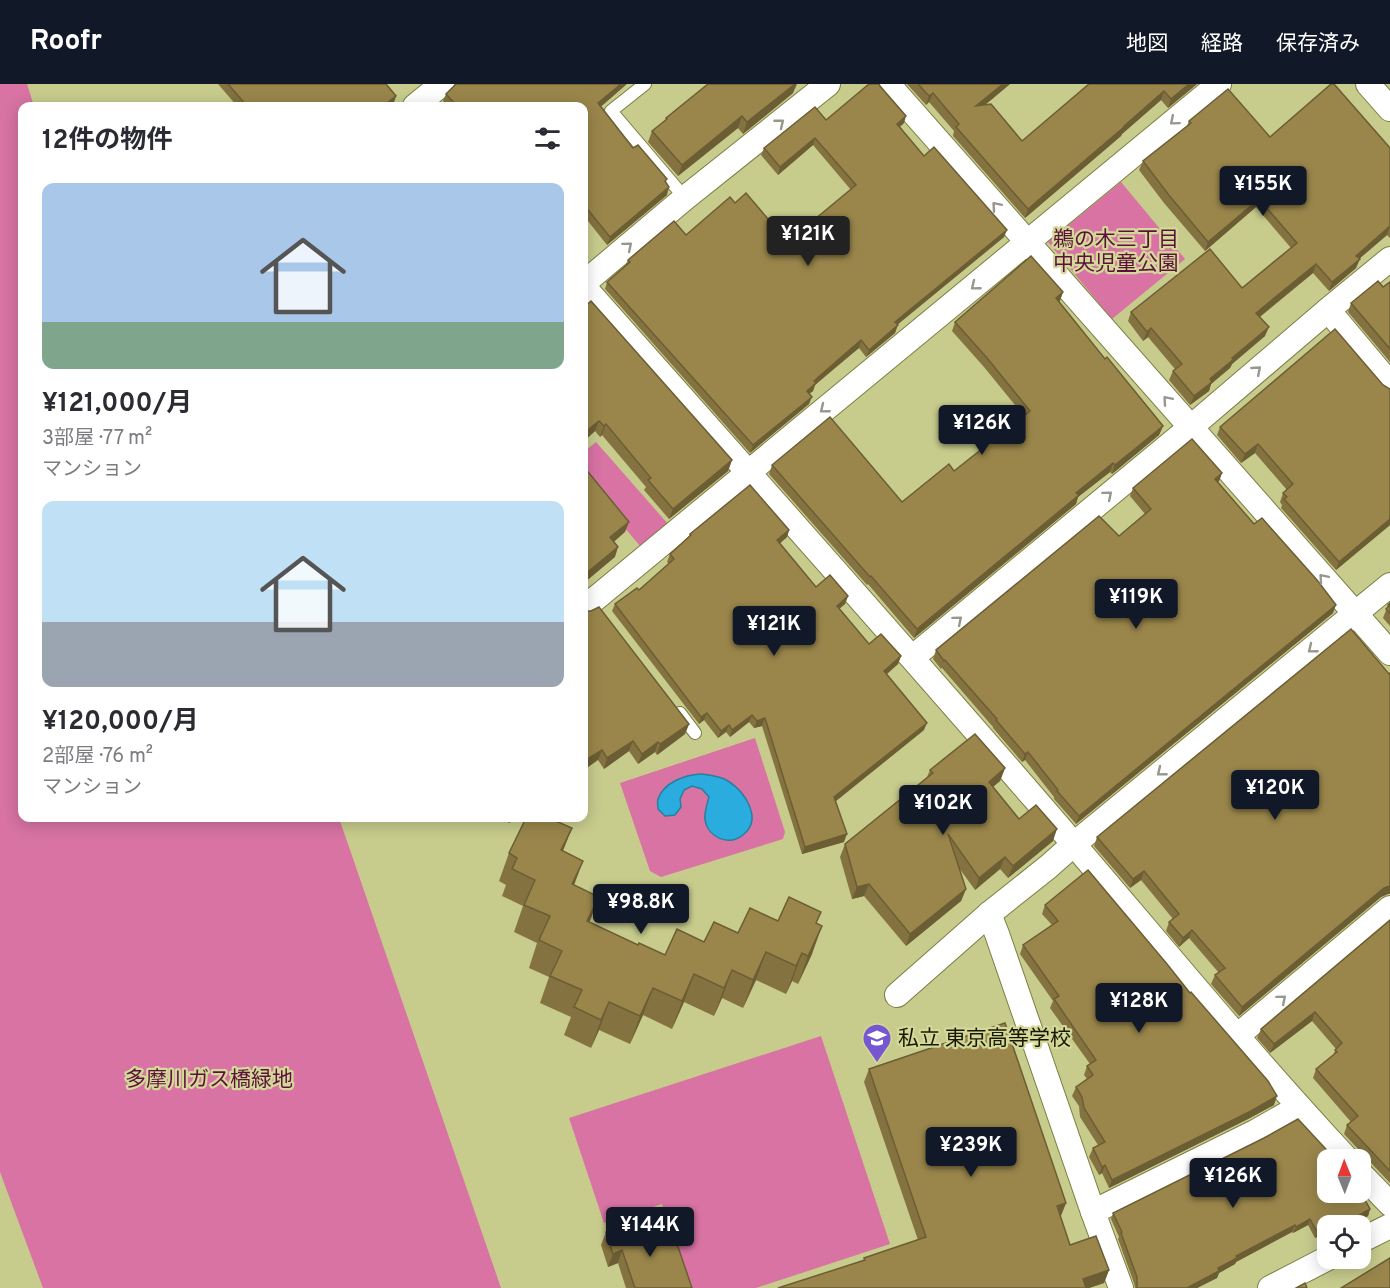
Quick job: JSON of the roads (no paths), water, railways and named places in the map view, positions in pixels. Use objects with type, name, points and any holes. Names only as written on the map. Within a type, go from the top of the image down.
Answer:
[{"type":"street","points":[[588,282],[685,198],[828,84]]},
{"type":"street","points":[[888,84],[1390,653]]},
{"type":"street","points":[[592,606],[748,472],[1219,84]]},
{"type":"street","points":[[1368,84],[1390,109]]},
{"type":"street","points":[[913,657],[1390,259]]},
{"type":"street","points":[[588,290],[913,657],[1237,1036],[1338,1149]]},
{"type":"street","points":[[1328,310],[1390,384]]},
{"type":"street","points":[[897,995],[989,914],[1390,585]]},
{"type":"street","points":[[1237,1036],[1390,908]]},
{"type":"street","points":[[989,914],[1092,1212],[1121,1288]]},
{"type":"street","points":[[1092,1212],[1255,1132],[1299,1107]]},
{"type":"street","points":[[1371,1184],[1390,1204]]},
{"type":"street","points":[[1371,1236],[1390,1226]]},
{"type":"street","points":[[1270,1288],[1317,1264]]},
{"type":"lane","points":[[645,84],[612,111],[685,198]]},
{"type":"lane","points":[[673,705],[695,733]]},
{"type":"water","points":[[701,774],[725,779],[734,785],[745,798],[752,813],[752,820],[749,828],[738,838],[720,839],[710,832],[705,817],[709,797],[702,789],[692,786],[684,790],[680,799],[681,807],[675,815],[665,816],[658,809],[658,799],[665,788],[682,778]]},
{"type":"place","name":"私立 東京高等学校","points":[[877,1064]]},
{"type":"park label","name":"鵜の木三丁目 中央児童公園","points":[[1116,251]]},
{"type":"park label","name":"多摩川ガス橋緑地","points":[[209,1079]]}]
